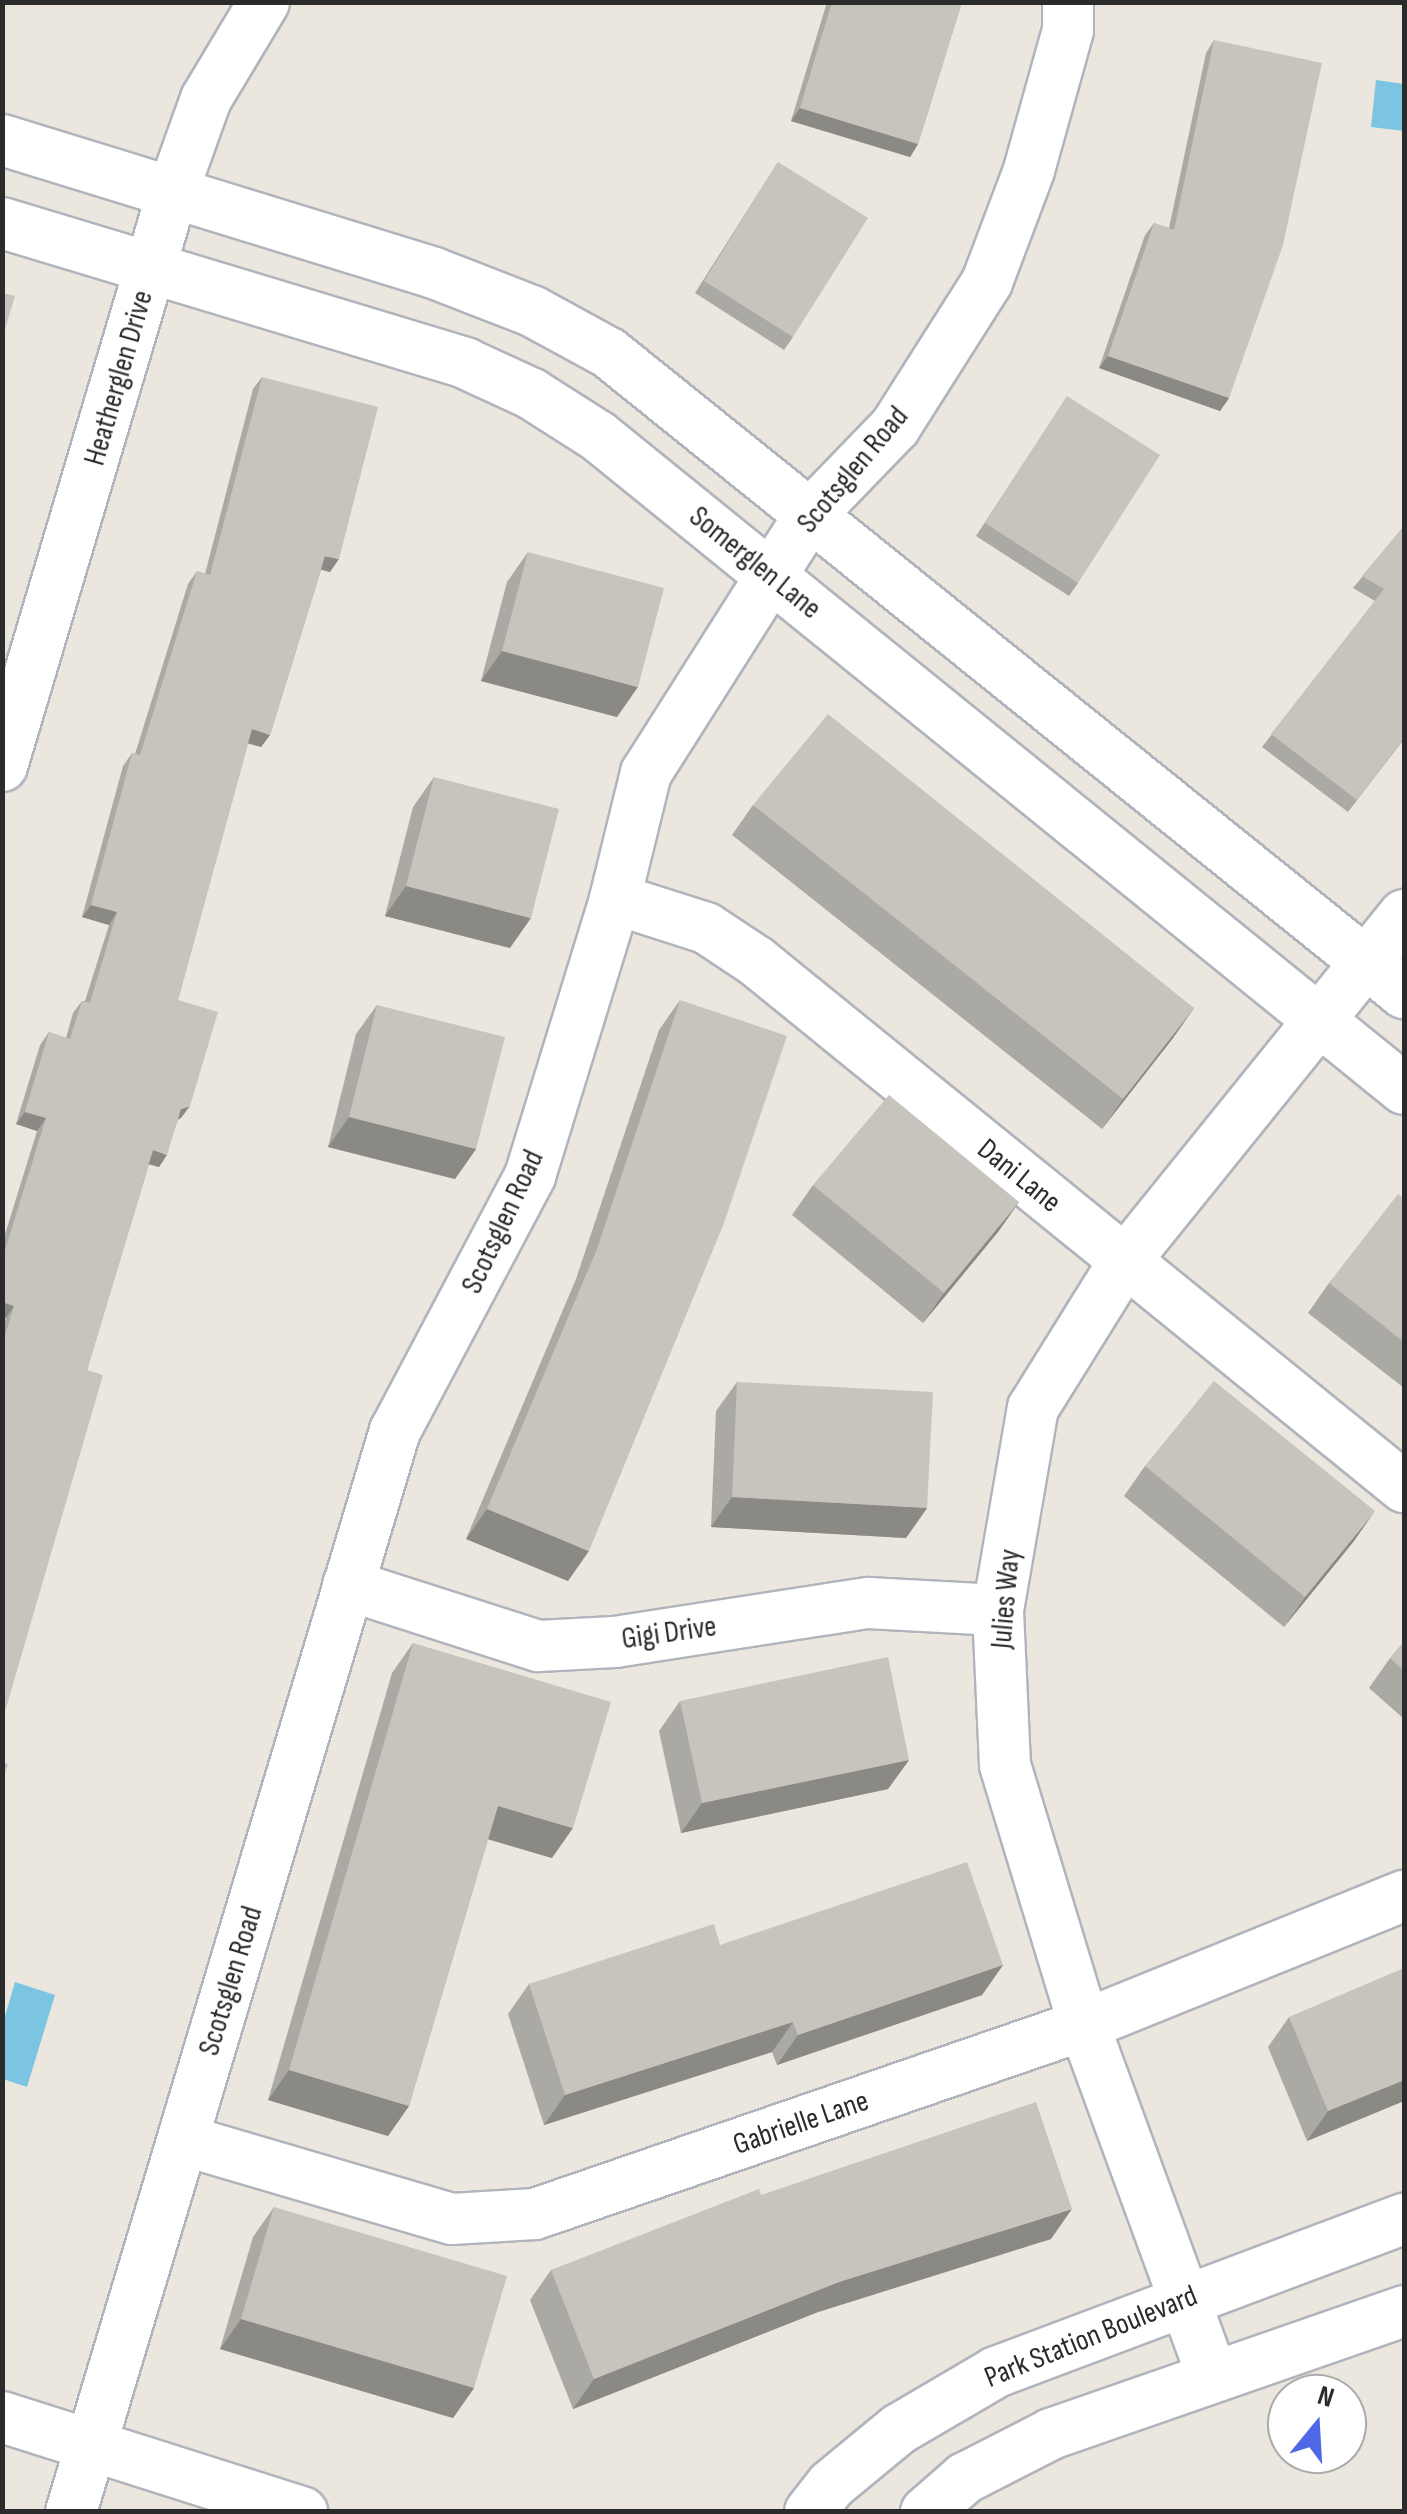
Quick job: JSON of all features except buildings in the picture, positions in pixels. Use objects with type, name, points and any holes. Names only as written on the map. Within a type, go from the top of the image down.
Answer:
[{"type":"street","name":"Heatherglen Drive","points":[[2,766],[173,191],[206,99],[264,2]]},
{"type":"street","name":"Scotsglen Road","points":[[71,2512],[395,1430],[530,1176],[616,899],[646,774],[810,516],[895,427],[986,282],[1029,170],[1068,30],[1068,2]]},
{"type":"street","points":[[2,140],[173,191],[532,311],[608,353],[1404,993]]},
{"type":"street","name":"Somerglen Lane","points":[[2,223],[464,364],[532,394],[598,436],[1404,1089]]},
{"type":"street","name":"Dani Lane","points":[[616,899],[706,928],[756,961],[1404,1488]]},
{"type":"street","name":"Julies Way","points":[[1212,2375],[1084,2025],[1005,1765],[998,1610],[1033,1408],[1124,1262],[1404,915]]},
{"type":"street","name":"Gigi Drive","points":[[348,1585],[538,1646],[615,1642],[868,1603],[998,1610]]},
{"type":"street","name":"Gabrielle Lane","points":[[184,2140],[452,2220],[535,2214],[1084,2025],[1404,1896]]},
{"type":"street","name":"Park Station Boulevard","points":[[810,2512],[830,2485],[899,2430],[996,2372],[1183,2298],[1404,2219]]},
{"type":"street","points":[[926,2512],[965,2478],[1050,2434],[1404,2311]]},
{"type":"street","points":[[2,2417],[302,2512]]},
{"type":"water","points":[[1376,80],[1404,84],[1404,131],[1371,127]]},
{"type":"water","points":[[15,1982],[55,1995],[27,2087],[3,2079],[3,2023]]}]
